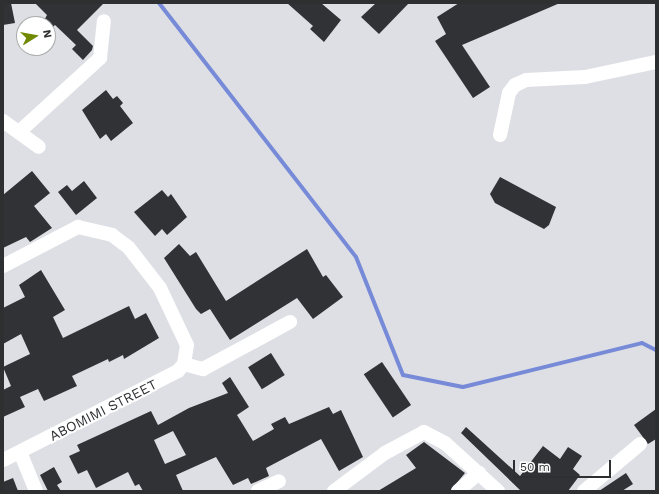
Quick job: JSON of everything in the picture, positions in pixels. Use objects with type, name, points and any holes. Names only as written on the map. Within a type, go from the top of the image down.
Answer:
[{"type":"street","points":[[19,132],[100,58],[104,21]]},
{"type":"street","points":[[500,135],[509,93],[515,85],[526,80],[585,77],[656,62]]},
{"type":"street","points":[[3,121],[39,147]]},
{"type":"street","points":[[3,266],[78,227],[112,235],[129,248],[160,288],[187,345],[184,364],[203,369],[290,322]]},
{"type":"street","name":"ABOMIMI STREET","points":[[3,460],[119,403],[184,364]]},
{"type":"street","points":[[334,491],[385,453],[424,432],[431,433],[498,491]]},
{"type":"street","points":[[584,491],[640,444]]},
{"type":"street","points":[[20,452],[36,491]]},
{"type":"street","points":[[458,491],[478,473]]},
{"type":"street","points":[[258,491],[279,481]]},
{"type":"building","points":[[3,3],[11,3],[15,23],[3,25]]},
{"type":"building","points":[[35,3],[104,3],[77,30],[93,46],[92,50],[83,60],[72,49],[76,45],[56,26],[56,16],[47,15]]},
{"type":"building","points":[[287,3],[321,3],[341,20],[324,42],[310,29],[313,26]]},
{"type":"building","points":[[376,3],[409,3],[379,34],[361,17]]},
{"type":"building","points":[[459,3],[560,3],[462,45],[490,87],[473,98],[435,41],[446,34],[437,17]]},
{"type":"building","points":[[106,90],[113,99],[117,96],[123,103],[120,106],[133,123],[111,141],[106,134],[100,139],[82,110]]},
{"type":"building","points":[[32,171],[50,193],[34,206],[52,228],[30,242],[26,237],[3,248],[3,195]]},
{"type":"building","points":[[500,177],[556,207],[549,225],[544,229],[495,203],[490,194]]},
{"type":"building","points":[[84,181],[97,198],[76,215],[58,192],[67,185],[72,191]]},
{"type":"building","points":[[162,190],[168,197],[171,194],[187,217],[167,235],[162,229],[155,236],[134,212]]},
{"type":"building","points":[[179,244],[190,256],[196,252],[226,301],[307,249],[323,277],[326,275],[343,297],[313,319],[297,298],[230,340],[210,309],[201,314],[196,309],[164,258]]},
{"type":"building","points":[[41,270],[65,310],[53,317],[63,338],[129,306],[135,319],[146,313],[159,338],[124,359],[123,355],[109,362],[108,359],[72,376],[77,386],[44,401],[38,389],[20,397],[25,407],[3,417],[3,390],[11,386],[3,367],[30,354],[21,334],[3,344],[3,308],[25,297],[19,285]]},
{"type":"building","points":[[271,353],[285,375],[262,389],[248,367]]},
{"type":"building","points":[[382,362],[411,405],[393,417],[364,374]]},
{"type":"building","points":[[230,377],[249,407],[237,415],[253,441],[274,429],[271,424],[285,417],[289,424],[329,407],[333,414],[341,410],[363,457],[339,471],[321,439],[266,468],[269,476],[251,484],[248,478],[233,485],[216,457],[176,475],[183,491],[143,491],[139,484],[135,486],[128,472],[96,488],[87,470],[78,474],[69,456],[80,451],[77,445],[151,411],[158,425],[189,408],[228,393],[222,383]],"holes":[[[173,431],[186,455],[165,464],[154,440]]]},
{"type":"building","points":[[656,409],[656,439],[648,444],[634,425]]},
{"type":"building","points":[[466,427],[520,476],[543,446],[560,459],[568,447],[582,456],[573,469],[580,475],[568,491],[521,491],[461,433]]},
{"type":"building","points":[[424,442],[465,473],[450,491],[378,491],[416,468],[406,455]]},
{"type":"building","points":[[54,467],[62,482],[57,485],[61,491],[48,491],[40,475]]},
{"type":"building","points":[[626,473],[633,484],[622,491],[599,491]]},
{"type":"building","points":[[13,478],[18,491],[3,491],[3,482]]},
{"type":"waterway","points":[[159,3],[356,257],[403,375],[463,387],[642,343],[656,350]]}]
